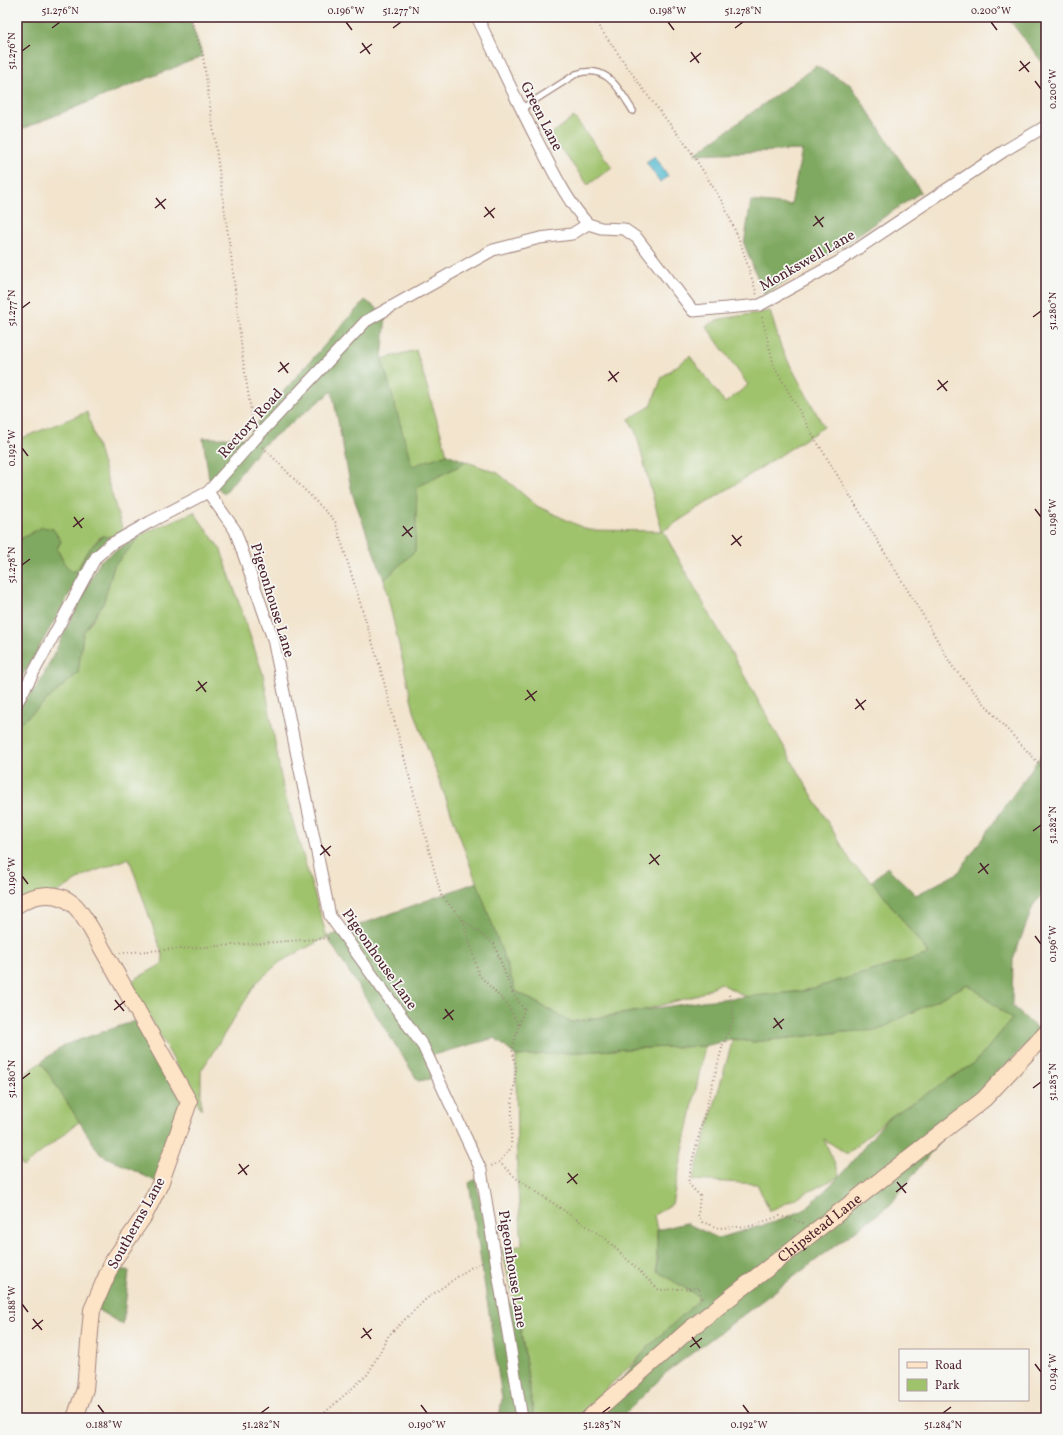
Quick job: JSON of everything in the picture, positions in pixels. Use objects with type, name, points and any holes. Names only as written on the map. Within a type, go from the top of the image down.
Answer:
[{"type":"street","name":"Green Lane","points":[[477,17],[521,109],[563,191],[588,224]]},
{"type":"street","name":"Monkswell Lane","points":[[588,224],[601,228],[624,229],[637,238],[693,311],[760,305],[838,262],[1004,151],[1046,126]]},
{"type":"street","name":"Rectory Road","points":[[17,703],[96,557],[111,544],[208,492],[366,321],[492,250],[540,238],[572,234],[588,224]]},
{"type":"street","name":"Pigeonhouse Lane","points":[[208,492],[235,530],[273,639],[330,916],[423,1046],[482,1170],[522,1418]]},
{"type":"street","name":"Southerns Lane","points":[[17,905],[39,894],[61,897],[74,905],[90,927],[189,1102],[160,1184],[144,1216],[113,1261],[92,1310],[85,1389],[74,1418]]},
{"type":"street","name":"Chipstead Lane","points":[[589,1418],[700,1321],[984,1100],[1046,1033]]},
{"type":"lane","points":[[521,109],[576,74],[586,71],[603,74],[614,83],[633,111]]},
{"type":"path","points":[[190,17],[203,56],[232,262],[243,360],[256,439],[335,520],[380,666],[441,895],[463,920],[494,944],[513,994],[524,1009],[512,1049],[516,1068],[512,1105],[511,1148],[499,1162],[482,1170]]},
{"type":"path","points":[[592,17],[648,96],[690,150],[723,203],[741,244],[760,305],[774,366],[811,432],[952,666],[1001,724],[1046,771]]},
{"type":"path","points":[[463,920],[470,949],[479,975],[507,1004],[519,1026]]},
{"type":"path","points":[[105,954],[344,937]]},
{"type":"path","points":[[729,995],[733,1008],[733,1022],[723,1044],[693,1158],[688,1183],[700,1196],[698,1215],[702,1222],[719,1228],[751,1226],[780,1216],[797,1219],[818,1229]]},
{"type":"path","points":[[499,1162],[516,1178],[606,1239],[659,1290],[700,1288],[700,1321]]},
{"type":"path","points":[[319,1418],[368,1374],[389,1335],[426,1299],[470,1268],[496,1256]]},
{"type":"green space","points":[[17,17],[189,17],[203,56],[17,131]]},
{"type":"green space","points":[[1007,17],[1046,17],[1046,67]]},
{"type":"green space","points":[[816,66],[851,85],[921,192],[841,246],[764,294],[744,244],[751,201],[791,205],[802,150],[695,154]]},
{"type":"green space","points":[[574,117],[612,167],[588,185],[550,135]]},
{"type":"green space","points":[[365,300],[386,315],[382,359],[412,466],[447,454],[467,462],[417,487],[415,551],[384,580],[352,493],[332,391],[262,446],[224,494],[209,479],[203,438],[245,438],[281,394]]},
{"type":"green space","points":[[770,311],[782,350],[824,427],[663,531],[792,761],[853,865],[872,881],[929,954],[804,991],[746,997],[720,983],[698,995],[644,1010],[571,1022],[516,991],[414,711],[384,580],[415,551],[417,487],[467,462],[498,473],[537,506],[588,530],[662,531],[636,433],[629,419],[651,406],[662,377],[690,356],[725,403],[748,385],[706,326],[720,319]]},
{"type":"green space","points":[[416,350],[447,454],[412,467],[382,359]]},
{"type":"green space","points":[[87,412],[123,531],[111,537],[101,536],[86,553],[78,569],[72,573],[64,563],[57,549],[61,541],[25,537],[17,541],[17,440]]},
{"type":"green space","points":[[194,512],[221,550],[263,674],[283,788],[327,937],[280,962],[257,982],[201,1071],[201,1109],[130,982],[162,964],[163,956],[129,858],[85,875],[58,892],[17,900],[17,726],[78,673],[83,633],[103,604],[114,566],[142,534]]},
{"type":"green space","points":[[42,527],[53,529],[61,541],[57,549],[64,563],[72,572],[78,569],[86,553],[102,536],[111,537],[94,551],[17,686],[17,541]]},
{"type":"green space","points":[[142,534],[114,566],[103,604],[83,633],[78,673],[17,726],[17,710],[40,682],[100,561]]},
{"type":"green space","points":[[1042,754],[1046,758],[1046,892],[1034,904],[1013,959],[1012,1006],[1040,1031],[971,1100],[891,1204],[667,1372],[621,1418],[590,1418],[650,1345],[701,1298],[657,1271],[657,1230],[686,1223],[718,1238],[775,1222],[804,1210],[840,1176],[887,1119],[976,1062],[1012,1019],[968,984],[878,1030],[843,1032],[753,1042],[733,1039],[705,1046],[644,1048],[516,1056],[495,1038],[433,1055],[430,1079],[418,1081],[327,937],[477,882],[516,991],[571,1022],[702,1001],[804,991],[929,954],[872,881],[887,867],[916,895],[958,873]]},
{"type":"green space","points":[[968,984],[1012,1019],[976,1062],[887,1119],[847,1154],[824,1139],[840,1176],[770,1211],[757,1184],[693,1180],[733,1039],[753,1042],[843,1032],[878,1030]]},
{"type":"green space","points":[[135,1021],[183,1103],[157,1182],[100,1154],[41,1062],[64,1045]]},
{"type":"green space","points":[[705,1046],[672,1204],[654,1215],[657,1230],[657,1271],[701,1298],[576,1418],[534,1418],[520,1324],[502,1250],[522,1245],[517,1175],[516,1056],[644,1048]]},
{"type":"green space","points":[[41,1062],[80,1121],[23,1167],[17,1157],[17,1081]]},
{"type":"green space","points":[[476,1179],[494,1278],[519,1318],[534,1418],[499,1418],[502,1398],[469,1183]]},
{"type":"green space","points":[[115,1268],[129,1271],[123,1325],[98,1310]]},
{"type":"water","points":[[655,156],[668,176],[660,182],[646,162]]}]
